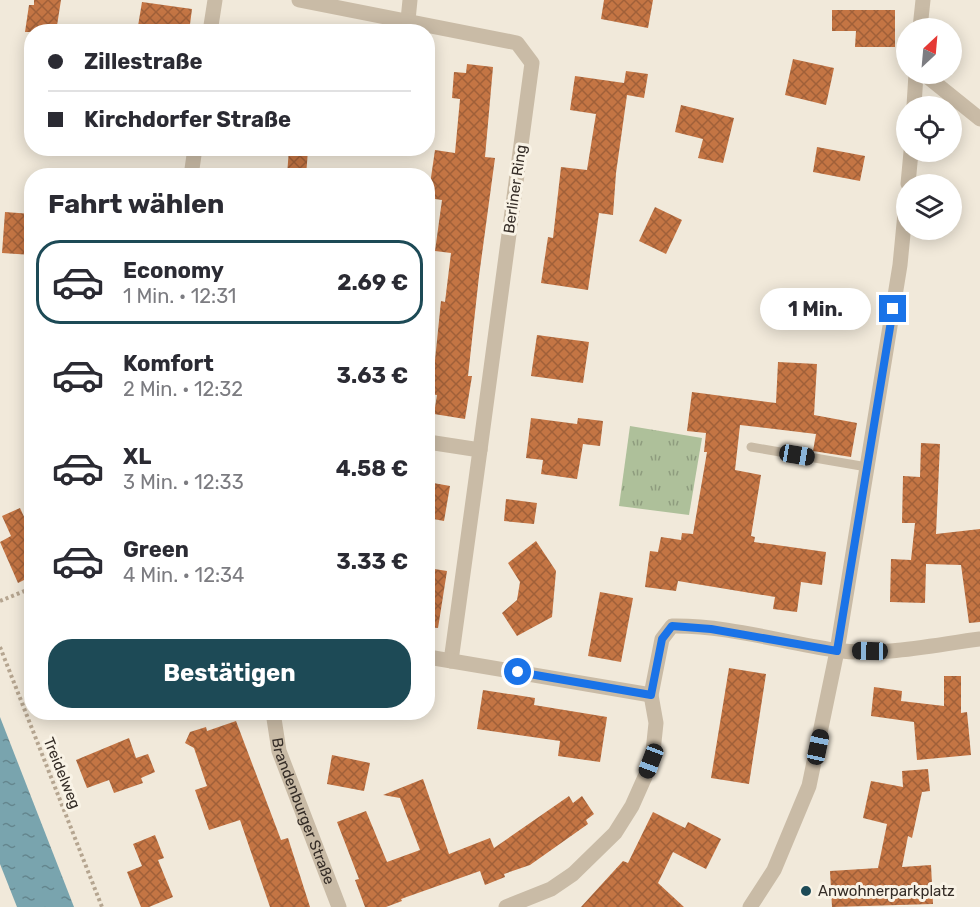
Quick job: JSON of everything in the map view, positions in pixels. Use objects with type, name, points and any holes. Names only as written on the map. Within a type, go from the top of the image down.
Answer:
[{"type":"street","points":[[211,24],[215,0]]},
{"type":"street","name":"Berliner Ring","points":[[299,0],[427,24]]},
{"type":"street","points":[[408,20],[410,0]]},
{"type":"street","points":[[921,18],[923,0]]},
{"type":"street","name":"Berliner Ring","points":[[435,26],[517,43],[532,63],[451,661]]},
{"type":"street","points":[[936,84],[980,119]]},
{"type":"street","points":[[750,907],[774,870],[809,786],[837,651],[902,240]]},
{"type":"street","points":[[435,443],[480,450]]},
{"type":"street","points":[[506,907],[551,889],[573,874],[615,833],[632,806],[651,761],[657,723],[651,695],[662,639],[672,626],[722,630],[837,651],[886,651],[980,639]]},
{"type":"street","points":[[435,658],[651,695]]},
{"type":"street","name":"Brandenburger Straße","points":[[274,720],[279,751],[339,907]]},
{"type":"lane","points":[[751,447],[867,466]]},
{"type":"path","points":[[0,601],[24,591]]},
{"type":"path","name":"Treidelweg","points":[[0,647],[24,708]]},
{"type":"path","name":"Treidelweg","points":[[29,720],[102,907]]},
{"type":"green space","points":[[630,426],[702,438],[689,515],[619,506]]},
{"type":"water","points":[[0,717],[74,907],[17,907],[0,864]]},
{"type":"building","points":[[34,0],[61,0],[57,24],[26,24],[29,5],[34,5]]},
{"type":"building","points":[[604,0],[653,0],[648,28],[601,19]]},
{"type":"building","points":[[142,2],[192,9],[190,24],[138,24]]},
{"type":"building","points":[[832,10],[895,10],[895,47],[855,47],[856,31],[832,31]]},
{"type":"building","points":[[793,59],[834,68],[826,105],[785,95]]},
{"type":"building","points":[[467,64],[493,67],[485,157],[495,158],[479,276],[468,376],[472,376],[465,419],[435,414],[437,395],[435,395],[435,360],[441,301],[445,302],[451,253],[435,251],[442,200],[435,199],[435,168],[432,168],[435,150],[455,153],[460,99],[452,98],[454,72],[466,73]]},
{"type":"building","points":[[626,71],[648,74],[644,98],[627,95],[616,173],[613,215],[599,213],[588,290],[541,283],[548,237],[553,238],[561,167],[587,170],[596,114],[570,110],[575,76],[624,83]]},
{"type":"building","points":[[681,105],[734,118],[723,163],[698,158],[703,139],[675,132]]},
{"type":"building","points":[[817,147],[865,156],[860,181],[813,172]]},
{"type":"building","points":[[288,156],[308,156],[307,168],[288,168]]},
{"type":"building","points":[[655,207],[682,220],[666,254],[639,241]]},
{"type":"building","points":[[5,212],[24,213],[24,254],[2,253]]},
{"type":"building","points":[[537,335],[589,342],[583,383],[531,376]]},
{"type":"building","points":[[778,362],[817,364],[814,415],[857,423],[851,457],[813,451],[816,434],[740,425],[735,470],[761,475],[751,536],[755,537],[754,542],[826,552],[822,585],[801,582],[797,612],[773,609],[775,597],[678,581],[676,591],[645,587],[650,551],[658,552],[661,537],[681,540],[682,533],[693,534],[707,452],[704,452],[706,433],[687,431],[692,392],[776,403]]},
{"type":"building","points":[[531,418],[577,424],[578,418],[603,421],[600,446],[583,444],[577,479],[541,474],[543,460],[526,458]]},
{"type":"building","points":[[921,443],[940,444],[936,534],[980,529],[980,622],[969,623],[961,565],[926,564],[925,603],[890,602],[891,559],[911,560],[915,523],[902,523],[903,476],[920,477]]},
{"type":"building","points":[[435,483],[450,486],[444,521],[435,519]]},
{"type":"building","points":[[506,499],[537,503],[534,524],[504,521]]},
{"type":"building","points":[[20,508],[24,517],[24,580],[18,583],[0,542],[11,536],[2,516]]},
{"type":"building","points":[[536,541],[556,571],[552,617],[517,636],[502,613],[517,600],[520,582],[508,563]]},
{"type":"building","points":[[435,569],[447,571],[438,628],[435,628]]},
{"type":"building","points":[[600,592],[633,598],[621,662],[588,656]]},
{"type":"building","points":[[729,668],[766,674],[749,784],[711,778]]},
{"type":"building","points":[[944,676],[961,676],[961,713],[967,712],[971,755],[917,760],[914,722],[871,716],[874,687],[902,691],[901,701],[944,706]]},
{"type":"building","points":[[483,690],[535,698],[534,705],[607,717],[600,762],[558,756],[560,741],[477,729]]},
{"type":"building","points":[[236,721],[281,840],[288,838],[310,907],[270,907],[240,820],[209,830],[195,790],[207,786],[194,748],[185,743],[190,732],[206,727],[207,731]]},
{"type":"building","points":[[129,738],[136,758],[148,754],[155,772],[141,778],[143,783],[114,793],[109,780],[87,788],[76,760]]},
{"type":"building","points":[[332,755],[370,763],[364,791],[327,784]]},
{"type":"building","points":[[928,769],[930,791],[922,792],[912,838],[908,836],[902,867],[931,865],[933,904],[832,907],[830,871],[878,868],[887,824],[863,818],[871,781],[903,787],[902,771]]},
{"type":"building","points":[[423,779],[449,854],[490,838],[494,848],[569,796],[573,803],[582,796],[594,814],[586,820],[588,824],[530,865],[504,874],[505,877],[485,885],[480,871],[401,899],[402,901],[386,907],[365,907],[355,880],[359,879],[337,822],[366,811],[387,862],[420,850],[400,798],[383,795]]},
{"type":"building","points":[[653,812],[685,828],[688,822],[721,839],[706,869],[673,852],[658,883],[684,907],[581,907],[623,861],[628,863]]},
{"type":"building","points":[[155,835],[164,858],[158,860],[173,897],[149,907],[141,907],[127,872],[142,866],[133,844]]},
{"type":"place","name":"Anwohnerparkplatz","points":[[806,891]]},
{"type":"route","points":[[518,672],[651,695],[662,639],[672,626],[711,629],[837,651],[893,309]]}]
